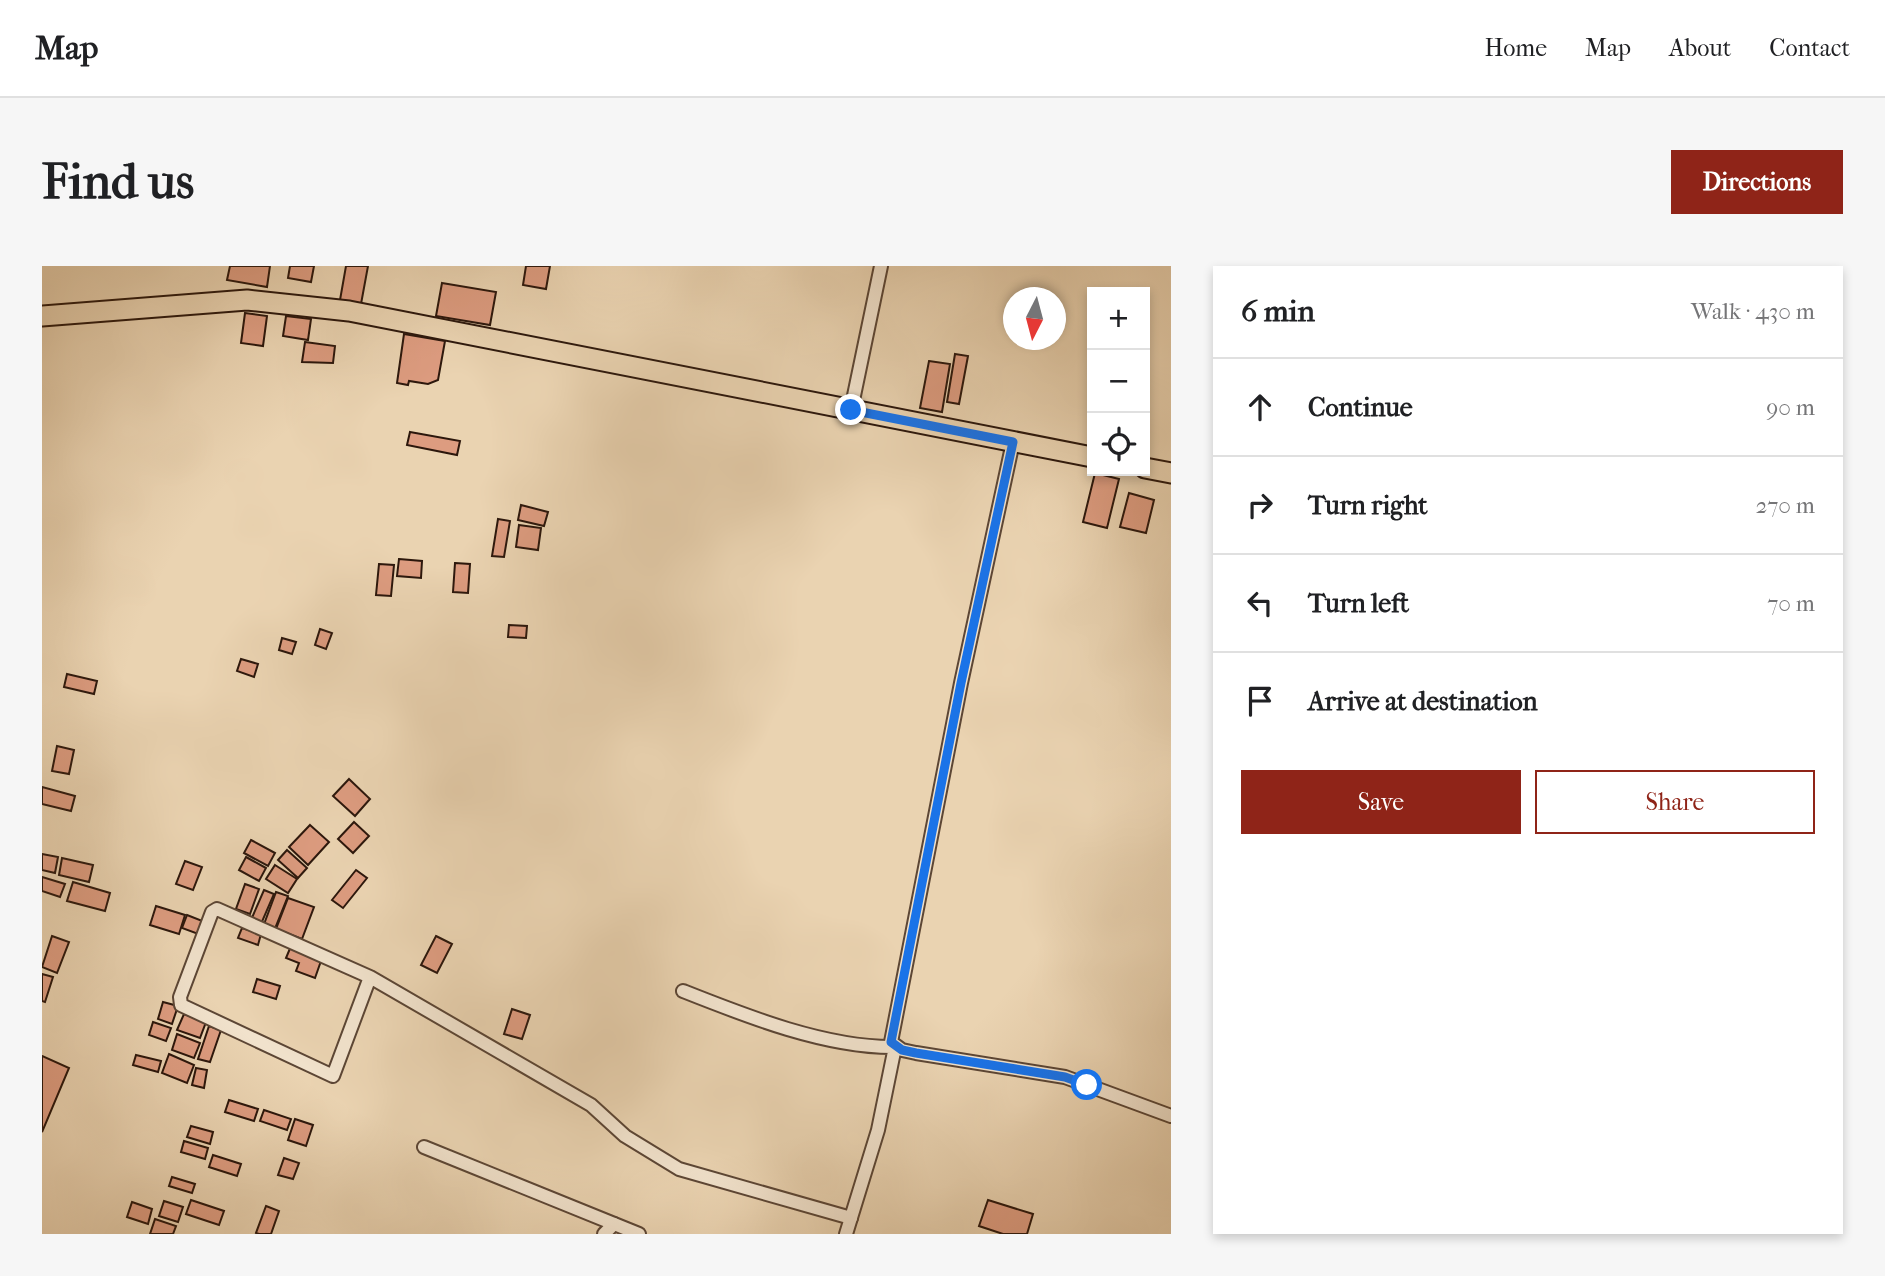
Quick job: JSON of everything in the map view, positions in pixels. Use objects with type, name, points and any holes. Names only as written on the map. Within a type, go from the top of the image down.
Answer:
[{"type":"main road","points":[[42,316],[247,300],[349,311],[1087,456]]},
{"type":"main road","points":[[1150,469],[1171,473]]},
{"type":"street","points":[[851,410],[881,266]]},
{"type":"street","points":[[846,1234],[878,1130],[895,1046],[891,1037],[913,919],[1013,442]]},
{"type":"street","points":[[370,977],[333,1076],[181,1005],[180,997],[214,909],[370,977],[591,1105],[625,1136],[679,1168],[851,1218]]},
{"type":"street","points":[[683,991],[763,1023],[874,1047],[895,1046],[916,1053],[1065,1077],[1171,1116]]},
{"type":"street","points":[[424,1147],[639,1234]]},
{"type":"street","points":[[604,1234],[614,1224]]},
{"type":"building","points":[[230,266],[270,266],[267,287],[227,280]]},
{"type":"building","points":[[290,266],[314,266],[311,282],[288,278]]},
{"type":"building","points":[[346,266],[368,266],[361,304],[340,300]]},
{"type":"building","points":[[526,266],[550,266],[546,289],[523,285]]},
{"type":"building","points":[[442,283],[496,292],[490,325],[436,316]]},
{"type":"building","points":[[245,313],[267,316],[263,346],[241,343]]},
{"type":"building","points":[[286,316],[311,319],[308,340],[283,336]]},
{"type":"building","points":[[404,334],[445,341],[438,380],[428,384],[409,381],[408,385],[397,383]]},
{"type":"building","points":[[305,342],[335,346],[333,363],[302,362]]},
{"type":"building","points":[[955,354],[968,356],[959,404],[947,402]]},
{"type":"building","points":[[929,361],[950,364],[942,412],[920,408]]},
{"type":"building","points":[[410,432],[460,441],[457,455],[407,445]]},
{"type":"building","points":[[1094,476],[1119,479],[1107,528],[1083,522]]},
{"type":"building","points":[[1129,493],[1154,500],[1146,533],[1120,527]]},
{"type":"building","points":[[521,505],[548,512],[544,526],[518,520]]},
{"type":"building","points":[[498,519],[510,521],[504,557],[492,556]]},
{"type":"building","points":[[519,525],[541,528],[538,550],[516,547]]},
{"type":"building","points":[[399,559],[422,561],[421,578],[397,576]]},
{"type":"building","points":[[455,563],[470,564],[468,593],[453,592]]},
{"type":"building","points":[[379,564],[394,565],[391,596],[376,595]]},
{"type":"building","points":[[509,625],[527,626],[526,638],[508,637]]},
{"type":"building","points":[[320,629],[332,633],[326,649],[315,645]]},
{"type":"building","points":[[282,638],[296,642],[292,654],[279,650]]},
{"type":"building","points":[[241,659],[258,664],[254,677],[237,671]]},
{"type":"building","points":[[67,674],[97,681],[94,694],[64,687]]},
{"type":"building","points":[[57,746],[74,750],[69,774],[52,771]]},
{"type":"building","points":[[349,779],[370,799],[355,816],[333,796]]},
{"type":"building","points":[[42,787],[75,796],[71,811],[42,804]]},
{"type":"building","points":[[354,822],[369,836],[353,853],[338,839]]},
{"type":"building","points":[[310,825],[329,842],[308,865],[289,847]]},
{"type":"building","points":[[251,840],[275,853],[268,866],[244,853]]},
{"type":"building","points":[[287,850],[307,868],[298,878],[278,860]]},
{"type":"building","points":[[42,854],[58,857],[55,873],[42,870]]},
{"type":"building","points":[[246,857],[266,868],[259,881],[239,870]]},
{"type":"building","points":[[62,858],[93,865],[89,882],[59,875]]},
{"type":"building","points":[[185,861],[202,867],[193,890],[176,884]]},
{"type":"building","points":[[275,865],[297,879],[288,893],[266,879]]},
{"type":"building","points":[[356,870],[367,878],[343,908],[332,900]]},
{"type":"building","points":[[42,877],[65,884],[60,897],[42,891]]},
{"type":"building","points":[[73,882],[110,893],[105,911],[67,901]]},
{"type":"building","points":[[245,884],[259,889],[250,914],[236,909]]},
{"type":"building","points":[[264,890],[274,894],[261,924],[251,920]]},
{"type":"building","points":[[276,892],[288,896],[274,931],[263,927]]},
{"type":"building","points":[[288,898],[314,907],[302,939],[276,929]]},
{"type":"building","points":[[156,906],[185,915],[179,934],[150,925]]},
{"type":"building","points":[[187,915],[205,922],[201,935],[182,928]]},
{"type":"building","points":[[242,928],[261,934],[258,945],[238,938]]},
{"type":"building","points":[[52,936],[69,942],[57,973],[42,967]]},
{"type":"building","points":[[436,936],[452,944],[437,973],[421,965]]},
{"type":"building","points":[[291,946],[322,958],[315,978],[296,971],[299,963],[286,958]]},
{"type":"building","points":[[42,974],[53,977],[45,1002],[42,1001]]},
{"type":"building","points":[[257,979],[280,986],[276,999],[253,992]]},
{"type":"building","points":[[163,1002],[178,1006],[172,1024],[158,1019]]},
{"type":"building","points":[[512,1009],[530,1015],[522,1039],[504,1034]]},
{"type":"building","points":[[184,1014],[206,1022],[200,1038],[177,1030]]},
{"type":"building","points":[[153,1022],[171,1028],[166,1041],[149,1035]]},
{"type":"building","points":[[209,1026],[221,1030],[210,1062],[198,1059]]},
{"type":"building","points":[[177,1034],[200,1043],[194,1058],[172,1050]]},
{"type":"building","points":[[169,1054],[194,1065],[187,1083],[162,1073]]},
{"type":"building","points":[[136,1055],[161,1061],[158,1072],[133,1065]]},
{"type":"building","points":[[42,1056],[69,1068],[42,1132]]},
{"type":"building","points":[[196,1068],[207,1070],[204,1088],[192,1085]]},
{"type":"building","points":[[229,1100],[258,1109],[254,1121],[225,1112]]},
{"type":"building","points":[[264,1110],[291,1119],[287,1130],[260,1121]]},
{"type":"building","points":[[295,1119],[313,1125],[306,1146],[288,1140]]},
{"type":"building","points":[[191,1126],[213,1132],[210,1144],[187,1137]]},
{"type":"building","points":[[184,1141],[208,1148],[205,1159],[181,1152]]},
{"type":"building","points":[[213,1155],[241,1164],[237,1176],[209,1167]]},
{"type":"building","points":[[284,1158],[299,1163],[293,1179],[278,1175]]},
{"type":"building","points":[[172,1177],[195,1184],[192,1193],[169,1186]]},
{"type":"building","points":[[191,1200],[224,1211],[219,1225],[186,1214]]},
{"type":"building","points":[[988,1200],[1033,1214],[1027,1234],[1003,1234],[979,1226]]},
{"type":"building","points":[[164,1201],[183,1207],[178,1222],[159,1216]]},
{"type":"building","points":[[132,1202],[152,1209],[148,1224],[127,1217]]},
{"type":"building","points":[[266,1206],[279,1211],[271,1234],[259,1234],[256,1233]]},
{"type":"building","points":[[155,1219],[176,1226],[173,1234],[150,1234]]},
{"type":"route","points":[[851,410],[1013,442],[913,919],[891,1042],[902,1050],[1065,1077],[1087,1085]]}]
